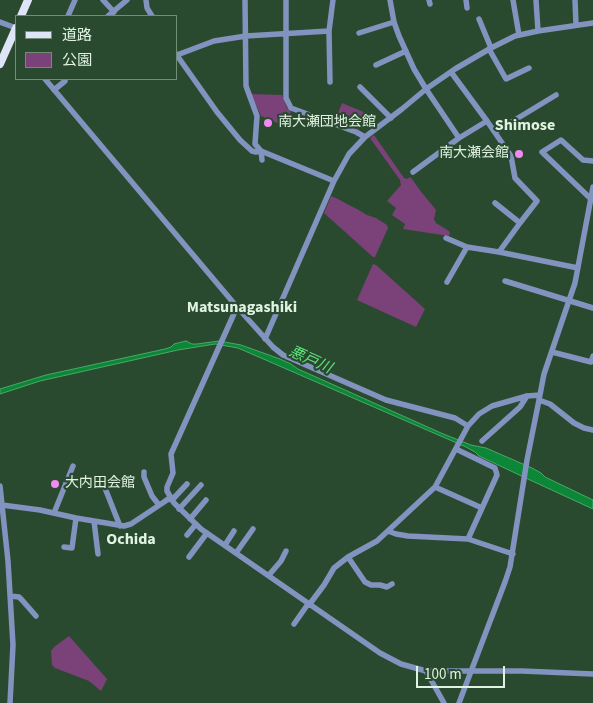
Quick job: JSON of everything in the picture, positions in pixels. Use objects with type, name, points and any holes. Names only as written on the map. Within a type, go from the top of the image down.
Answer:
[{"type":"main road","points":[[22,15],[28,0]]},
{"type":"main road","points":[[0,64],[14,41]]},
{"type":"street","points":[[68,15],[75,0]]},
{"type":"street","points":[[103,0],[114,12]]},
{"type":"street","points":[[110,15],[127,0]]},
{"type":"street","points":[[146,0],[147,8],[151,15]]},
{"type":"street","points":[[245,0],[246,86],[257,116],[254,144],[261,151],[334,181]]},
{"type":"street","points":[[286,0],[286,98],[291,108],[356,132],[365,138]]},
{"type":"street","points":[[330,82],[329,31],[333,0]]},
{"type":"street","points":[[390,0],[394,22],[414,69],[459,138]]},
{"type":"street","points":[[466,0],[468,8]]},
{"type":"street","points":[[513,0],[519,35]]},
{"type":"street","points":[[536,0],[538,31]]},
{"type":"street","points":[[575,0],[576,25]]},
{"type":"street","points":[[479,18],[490,48],[506,79],[529,68]]},
{"type":"street","points":[[0,22],[15,28]]},
{"type":"street","points":[[358,33],[394,22]]},
{"type":"street","points":[[264,339],[334,181],[350,154],[365,138],[426,89],[490,48],[519,35],[593,23]]},
{"type":"street","points":[[178,53],[214,41],[246,36],[329,31]]},
{"type":"street","points":[[376,65],[406,52]]},
{"type":"street","points":[[178,57],[217,112],[240,140],[252,151],[261,151]]},
{"type":"street","points":[[451,72],[495,132],[510,156],[515,178],[537,201],[499,252]]},
{"type":"street","points":[[46,80],[264,339],[273,347],[283,355],[386,400],[455,418],[468,426]]},
{"type":"street","points":[[54,90],[66,80]]},
{"type":"street","points":[[360,87],[391,118]]},
{"type":"street","points":[[495,132],[556,95]]},
{"type":"street","points":[[413,172],[459,138],[487,121]]},
{"type":"street","points":[[592,198],[542,152],[561,140],[583,160],[593,162]]},
{"type":"street","points":[[261,151],[262,160]]},
{"type":"street","points":[[459,703],[506,582],[513,554],[527,460],[544,374],[570,300],[593,187]]},
{"type":"street","points":[[495,203],[520,223]]},
{"type":"street","points":[[446,238],[467,247],[578,268]]},
{"type":"street","points":[[446,282],[467,247]]},
{"type":"street","points":[[505,281],[593,308]]},
{"type":"street","points":[[237,307],[172,454],[173,473],[167,491],[180,509],[207,533],[380,653],[401,664],[426,671],[522,671],[593,674]]},
{"type":"street","points":[[552,352],[591,362],[593,356]]},
{"type":"street","points":[[482,441],[520,407],[527,396]]},
{"type":"street","points":[[294,624],[334,568],[348,557],[377,541],[435,487],[468,426],[479,414],[492,406],[527,396],[540,397],[574,423],[593,430]]},
{"type":"street","points":[[456,449],[495,468],[497,475],[468,540]]},
{"type":"street","points":[[54,513],[73,466]]},
{"type":"street","points":[[144,472],[152,496],[159,505]]},
{"type":"street","points":[[101,478],[120,526]]},
{"type":"street","points":[[2,504],[124,526],[132,524],[168,499],[172,500],[187,484]]},
{"type":"street","points":[[180,509],[202,485]]},
{"type":"street","points":[[0,486],[8,561],[13,645],[10,703]]},
{"type":"street","points":[[435,487],[482,508]]},
{"type":"street","points":[[190,519],[206,500]]},
{"type":"street","points":[[64,547],[72,548],[76,518]]},
{"type":"street","points":[[94,521],[98,554]]},
{"type":"street","points":[[187,535],[196,524]]},
{"type":"street","points":[[236,553],[253,529]]},
{"type":"street","points":[[388,530],[396,534],[408,536],[468,540],[513,554]]},
{"type":"street","points":[[225,545],[234,532]]},
{"type":"street","points":[[189,557],[207,533]]},
{"type":"street","points":[[269,575],[286,551]]},
{"type":"street","points":[[348,557],[365,582],[371,586],[380,585],[387,587],[392,584]]},
{"type":"street","points":[[10,596],[18,597],[22,600],[36,616]]},
{"type":"street","points":[[426,671],[444,703]]},
{"type":"green space","points":[[251,94],[282,95],[287,108],[291,111],[287,127],[261,116]]},
{"type":"green space","points":[[342,103],[366,113],[359,130],[335,121]]},
{"type":"green space","points":[[374,135],[404,178],[410,177],[412,179],[436,210],[434,219],[436,223],[449,231],[449,236],[403,229],[405,224],[392,215],[396,208],[387,201],[401,185],[400,180],[370,138]]},
{"type":"green space","points":[[331,196],[387,225],[388,228],[375,257],[324,213]]},
{"type":"green space","points":[[373,264],[425,309],[416,327],[357,300]]},
{"type":"green space","points":[[69,636],[107,679],[101,691],[89,681],[55,668],[52,665],[51,651]]},
{"type":"shaded area","points":[[186,341],[192,344],[219,341],[241,345],[280,359],[298,369],[441,433],[471,445],[486,448],[532,468],[545,477],[593,500],[593,509],[479,456],[466,447],[238,348],[215,344],[178,350],[40,381],[0,394],[0,389],[46,375],[165,349]]},
{"type":"place","name":"南大瀬団地会館","points":[[268,123]]},
{"type":"place","name":"南大瀬会館","points":[[519,154]]},
{"type":"place","name":"大内田会館","points":[[55,484]]},
{"type":"district","name":"Shimose","points":[[525,126]]},
{"type":"district","name":"Matsunagashiki","points":[[242,308]]},
{"type":"district","name":"Ochida","points":[[131,540]]},
{"type":"water label","name":"悪戸川","points":[[310,361]]}]
